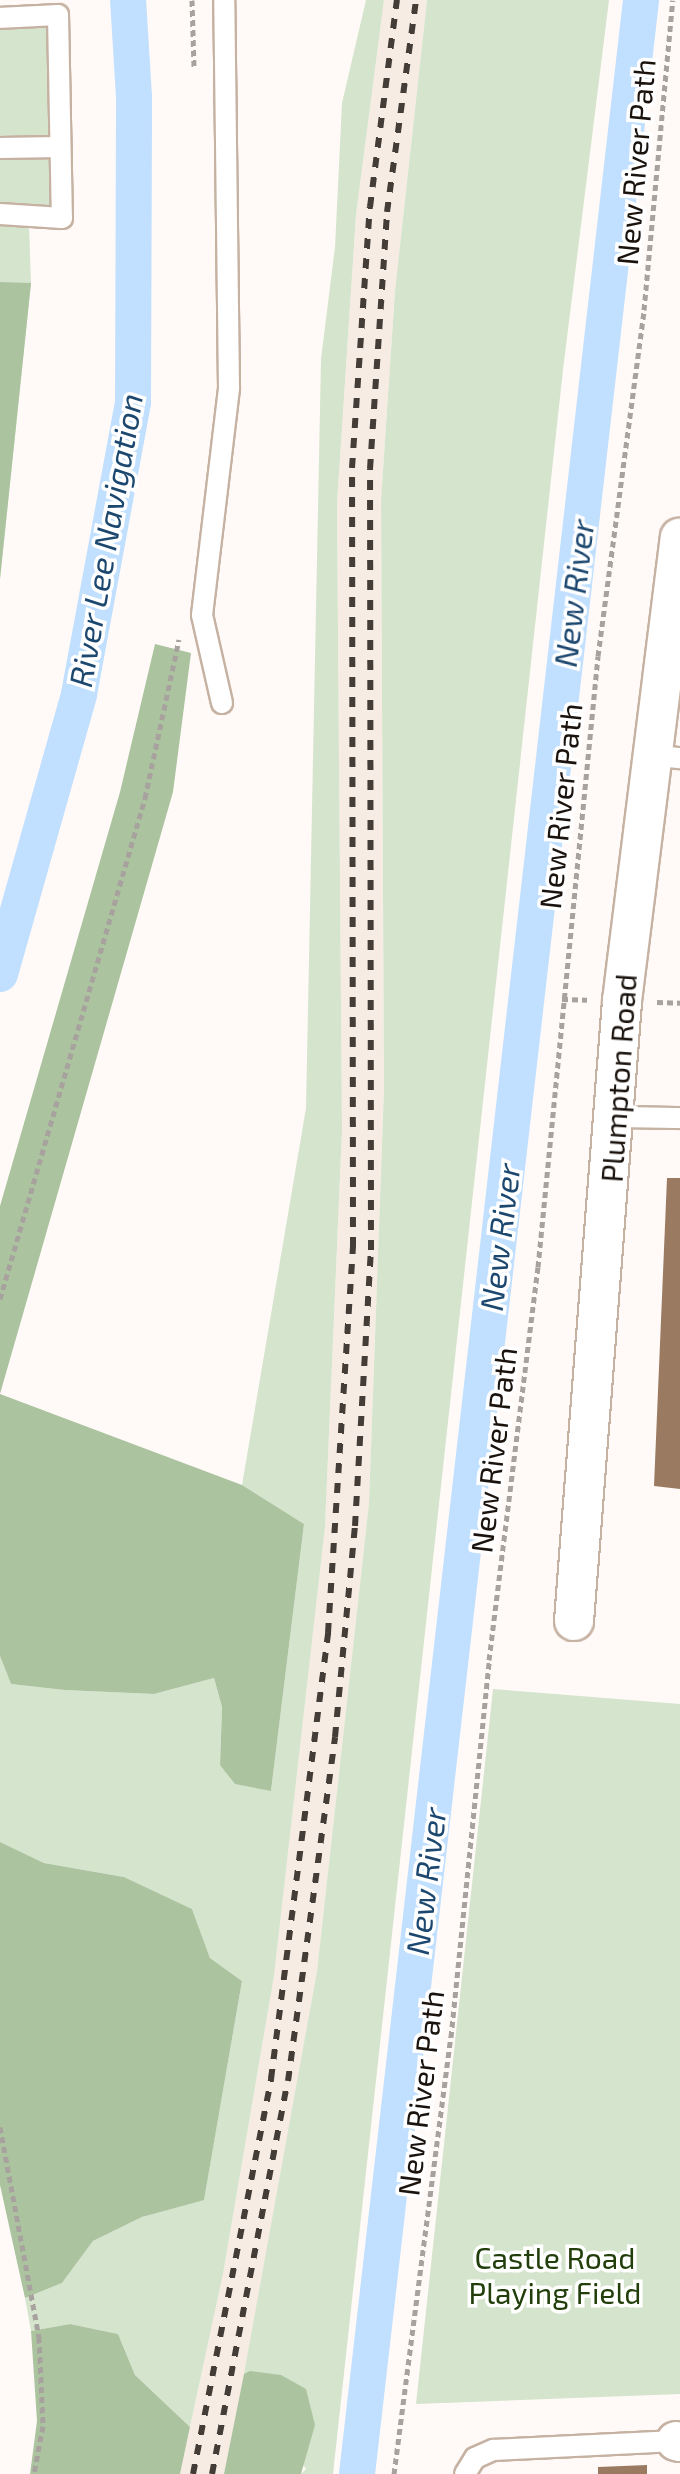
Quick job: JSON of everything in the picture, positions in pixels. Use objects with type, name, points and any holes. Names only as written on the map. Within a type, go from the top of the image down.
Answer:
[{"type":"street","name":"Plumpton Road","points":[[574,1621],[616,1117],[622,1001],[665,756],[680,538]]},
{"type":"lane","points":[[222,703],[202,615],[229,388],[224,0]]},
{"type":"lane","points":[[0,18],[58,15],[62,218],[0,214]]},
{"type":"lane","points":[[0,148],[60,147]]},
{"type":"lane","points":[[616,1117],[680,1118]]},
{"type":"lane","points":[[465,2474],[475,2458],[493,2450],[678,2441]]},
{"type":"path","points":[[192,0],[195,79]]},
{"type":"path","name":"New River Path","points":[[394,2474],[451,2037],[489,1660],[538,1267],[598,656],[644,310],[673,0]]},
{"type":"path","points":[[0,1299],[141,813],[180,624]]},
{"type":"path","points":[[0,2127],[39,2337],[43,2426],[34,2474]]},
{"type":"shaded area","points":[[384,0],[427,0],[395,291],[381,500],[384,1089],[369,1503],[317,1971],[249,2354],[224,2474],[180,2474],[223,2274],[274,1976],[325,1527],[342,1130],[337,504],[356,215]]},
{"type":"green space","points":[[366,0],[384,0],[356,215],[337,504],[342,1130],[325,1527],[274,1976],[223,2274],[190,2427],[135,2375],[118,2334],[70,2324],[31,2331],[25,2298],[62,2283],[93,2241],[142,2217],[204,2199],[242,1981],[210,1958],[192,1909],[124,1877],[44,1863],[0,1842],[0,1656],[11,1684],[64,1690],[154,1694],[214,1678],[222,1707],[220,1765],[271,1791],[304,1524],[242,1485],[306,1108],[321,359],[335,247],[342,103]]},
{"type":"green space","points":[[427,0],[609,0],[563,370],[333,2474],[301,2474],[306,2469],[244,2374],[317,1971],[369,1503],[384,1089],[381,500],[395,291]]},
{"type":"green space","points":[[64,6],[65,225],[29,224],[31,283],[0,579],[0,13]]},
{"type":"green space","points":[[0,282],[31,283],[0,579]]},
{"type":"green space","points":[[155,644],[191,653],[173,792],[0,1394],[0,1206],[120,792]]},
{"type":"green space","points":[[0,1394],[242,1485],[304,1524],[271,1791],[235,1784],[220,1765],[222,1707],[214,1678],[154,1694],[11,1684],[0,1656]]},
{"type":"green space","name":"Castle Road Playing Field","points":[[493,1689],[680,1704],[680,2394],[416,2404]]},
{"type":"green space","points":[[0,1842],[44,1863],[124,1877],[192,1909],[210,1958],[242,1981],[204,2200],[142,2217],[93,2241],[62,2283],[25,2298],[0,2185]]},
{"type":"green space","points":[[70,2324],[118,2334],[135,2375],[190,2427],[180,2474],[30,2474],[37,2421],[31,2331]]},
{"type":"green space","points":[[250,2371],[281,2375],[306,2389],[315,2425],[301,2474],[224,2474],[244,2374]]},
{"type":"building","points":[[667,1178],[680,1178],[680,1489],[654,1486]]},
{"type":"building","points":[[647,2465],[647,2474],[598,2474],[598,2467]]},
{"type":"waterway","name":"River Lee Navigation","points":[[0,974],[79,694],[133,402],[134,97],[128,0]]},
{"type":"waterway","name":"New River","points":[[357,2474],[641,0]]},
{"type":"railway","points":[[193,2474],[271,2079],[328,1633],[353,1247],[352,468],[370,207],[397,0]]},
{"type":"railway","points":[[212,2474],[288,2081],[335,1737],[355,1526],[371,1250],[370,469],[387,212],[416,0]]}]
